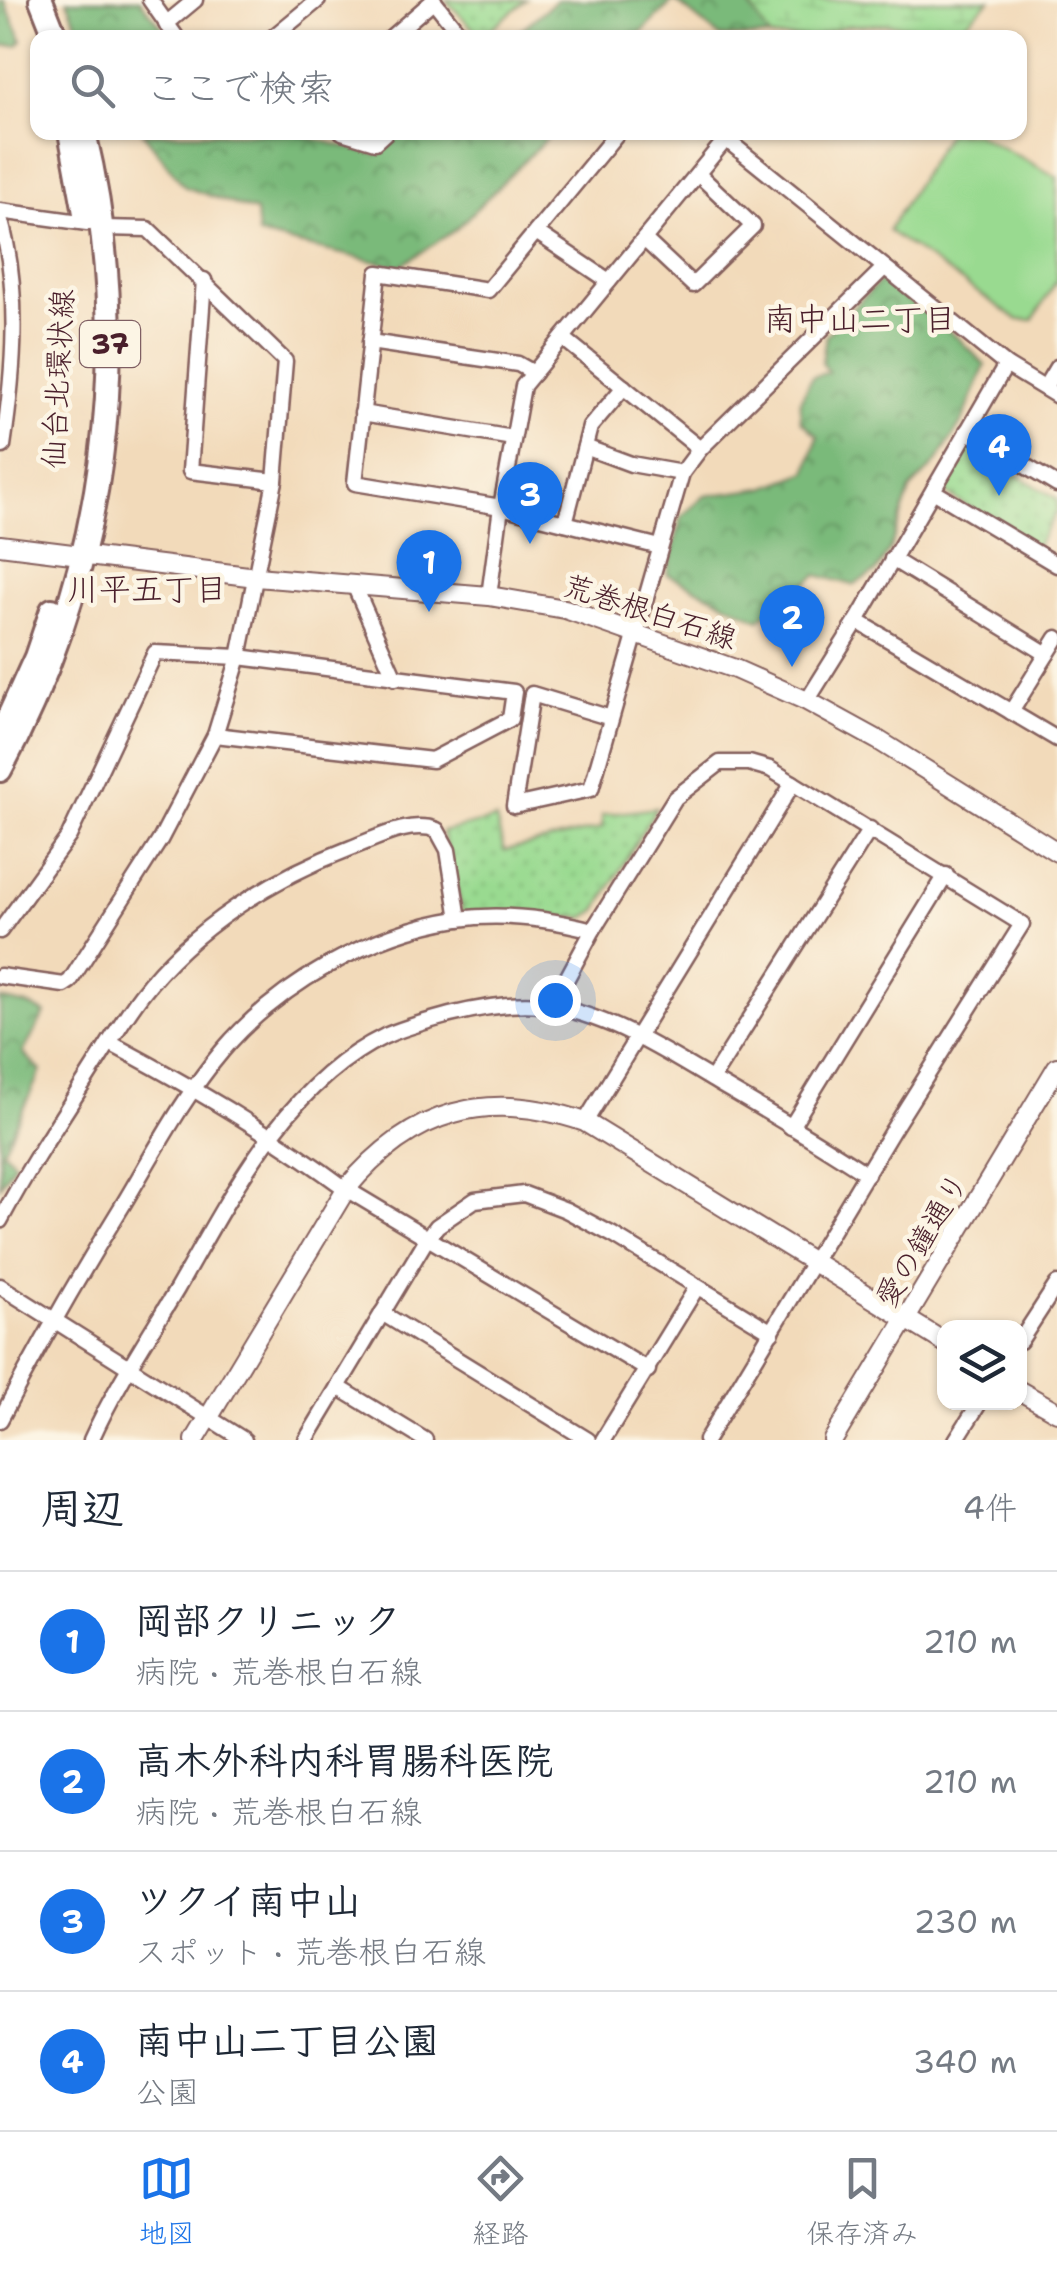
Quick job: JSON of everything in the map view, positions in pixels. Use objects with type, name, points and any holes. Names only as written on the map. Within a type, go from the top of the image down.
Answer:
[{"type":"main road","points":[[25,0],[36,30]]},
{"type":"main road","points":[[40,0],[53,30]]},
{"type":"main road","name":"仙台北環状線","points":[[72,140],[95,225]]},
{"type":"main road","name":"仙台北環状線","points":[[0,770],[56,649],[101,463],[110,386],[110,310],[85,140]]},
{"type":"main road","name":"仙台北環状線","points":[[0,736],[77,555]]},
{"type":"street","points":[[150,0],[171,30]]},
{"type":"street","points":[[166,24],[195,0]]},
{"type":"street","points":[[282,30],[318,0]]},
{"type":"street","points":[[399,30],[433,0],[457,30]]},
{"type":"street","points":[[611,140],[488,290],[378,273],[355,484],[501,507],[660,547]]},
{"type":"street","points":[[489,596],[524,386],[698,174],[719,140]]},
{"type":"street","points":[[727,140],[1006,365],[1051,392],[1057,367]]},
{"type":"street","points":[[644,239],[693,285],[753,226],[698,174]]},
{"type":"street","points":[[0,445],[3,446],[7,372],[0,214],[148,230],[285,361],[275,481],[239,657],[215,735],[160,840],[70,981],[64,985],[0,976]]},
{"type":"street","points":[[536,232],[609,282]]},
{"type":"street","points":[[611,718],[532,694],[514,806],[591,789],[682,472],[700,449],[884,268]]},
{"type":"street","points":[[204,280],[190,471],[275,481]]},
{"type":"street","points":[[563,338],[700,449]]},
{"type":"street","points":[[370,342],[518,364],[534,373]]},
{"type":"street","points":[[807,701],[1006,365]]},
{"type":"street","points":[[565,523],[590,427],[624,387]]},
{"type":"street","points":[[362,413],[513,438]]},
{"type":"street","points":[[967,431],[1057,485]]},
{"type":"street","points":[[584,447],[631,464],[682,472]]},
{"type":"street","points":[[933,490],[1057,566]]},
{"type":"street","name":"荒巻根白石線","points":[[0,545],[256,577],[489,596],[565,609],[735,669],[807,701],[878,740],[1057,852]]},
{"type":"street","points":[[892,559],[1047,654]]},
{"type":"street","points":[[355,587],[396,678]]},
{"type":"street","points":[[858,620],[1057,739]]},
{"type":"street","points":[[1012,712],[1057,638]]},
{"type":"street","points":[[0,931],[68,836],[155,654],[239,657],[514,692],[510,719],[432,760],[215,735]]},
{"type":"street","points":[[552,1006],[593,930],[675,798],[720,763],[748,763],[770,769],[1022,924],[706,1440]]},
{"type":"street","points":[[585,1122],[792,782]]},
{"type":"street","points":[[0,1221],[47,1140],[142,994],[183,951],[230,911],[341,852],[423,824],[437,830],[448,850],[458,919]]},
{"type":"street","points":[[712,1079],[870,829]]},
{"type":"street","points":[[791,1128],[946,875]]},
{"type":"street","points":[[0,1420],[54,1321],[193,1090],[225,1048],[276,999],[344,957],[408,932],[458,919],[556,920],[593,930]]},
{"type":"street","points":[[91,1440],[130,1366],[271,1138],[303,1096],[342,1063],[384,1036],[476,1008],[552,1006],[593,1018],[637,1038],[867,1174]]},
{"type":"street","points":[[110,1043],[271,1138],[346,1190],[648,1370]]},
{"type":"street","name":"愛の鐘通り","points":[[833,1440],[1057,1067]]},
{"type":"street","points":[[195,1440],[346,1190],[371,1160],[412,1128],[463,1110],[505,1105],[548,1110],[585,1122],[937,1338]]},
{"type":"street","points":[[306,1440],[428,1238],[437,1226],[475,1200],[524,1194],[566,1210],[772,1332]]},
{"type":"street","points":[[1027,1330],[1057,1285]]},
{"type":"street","points":[[0,1286],[244,1440]]},
{"type":"street","points":[[603,1440],[698,1286]]},
{"type":"street","points":[[382,1313],[588,1440]]},
{"type":"street","points":[[338,1387],[424,1440]]},
{"type":"street","points":[[1027,1395],[1057,1412]]},
{"type":"street","points":[[956,1440],[975,1410]]},
{"type":"green space","points":[[0,0],[4,0],[22,40],[18,45],[0,46]]},
{"type":"green space","points":[[67,0],[140,0],[164,30],[79,30]]},
{"type":"green space","points":[[446,0],[526,0],[490,30],[474,30]]},
{"type":"green space","points":[[557,0],[674,0],[644,30],[521,30]]},
{"type":"green space","points":[[674,0],[746,0],[765,30],[711,30]]},
{"type":"green space","points":[[747,0],[990,0],[958,30],[891,24],[834,30],[765,30]]},
{"type":"green space","points":[[148,140],[319,140],[378,155],[395,140],[545,140],[455,230],[399,267],[258,235],[256,212],[185,187]]},
{"type":"green space","points":[[943,140],[988,140],[1057,177],[1057,280],[1033,320],[1018,320],[888,231]]},
{"type":"green space","points":[[881,280],[958,338],[985,365],[963,420],[937,462],[910,490],[890,549],[876,572],[853,585],[817,575],[759,619],[667,574],[682,516],[705,496],[764,488],[807,472],[818,436],[801,421],[800,401],[812,377],[829,372],[822,363],[826,335]]},
{"type":"green space","points":[[969,446],[1057,499],[1057,511],[1035,549],[938,488],[960,451]]},
{"type":"green space","points":[[656,808],[597,910],[584,918],[463,913],[442,832],[496,819],[504,851],[602,828],[602,815]]},
{"type":"green space","points":[[0,999],[45,1013],[23,1053],[41,1071],[3,1151],[15,1162],[0,1186]]},
{"type":"place","name":"南中山二丁目公園","points":[[999,496]]},
{"type":"place","name":"ツクイ南中山","points":[[530,544]]},
{"type":"place","name":"岡部クリニック","points":[[429,612]]},
{"type":"place","name":"高木外科内科胃腸科医院","points":[[792,667]]},
{"type":"district","name":"南中山二丁目","points":[[860,319]]},
{"type":"district","name":"川平五丁目","points":[[147,589]]}]
